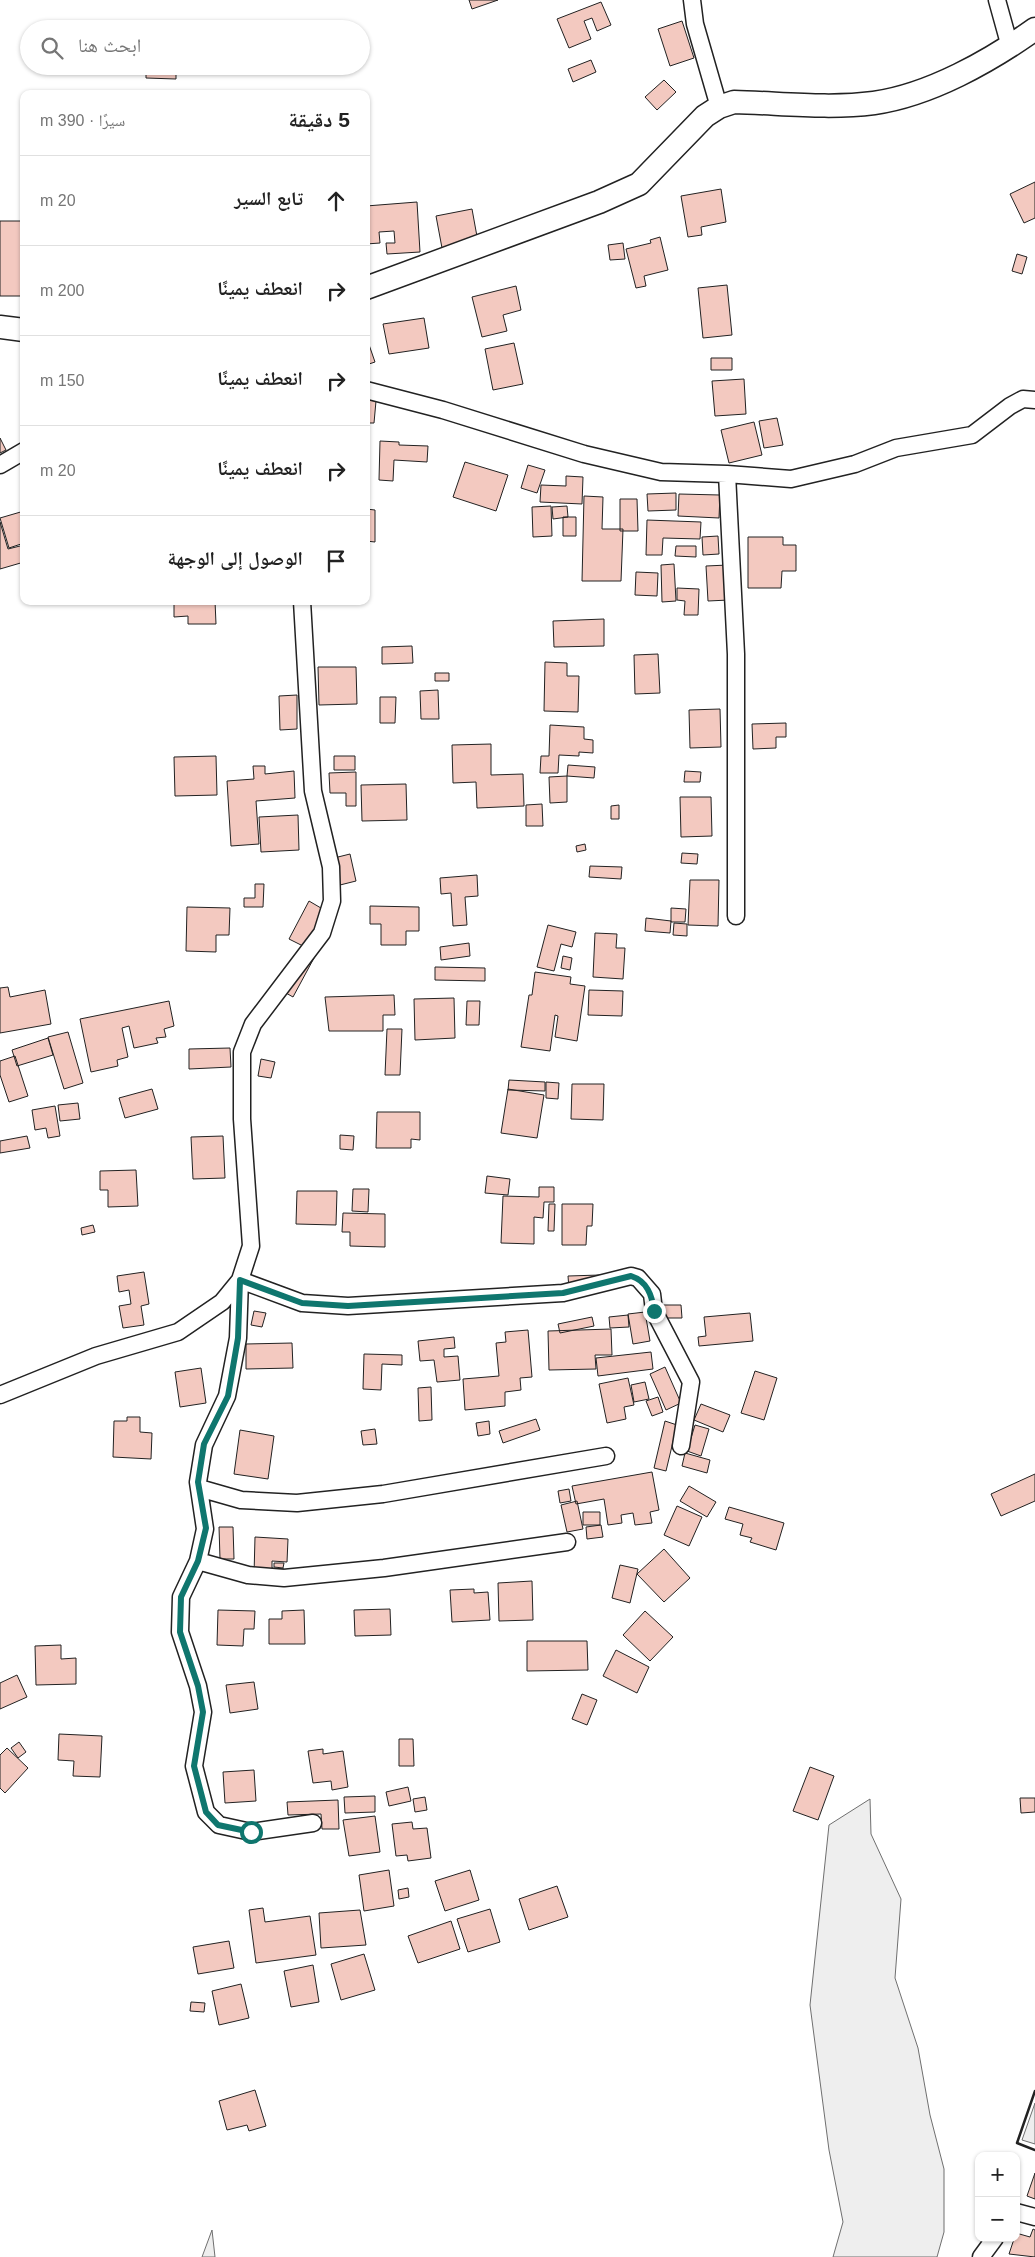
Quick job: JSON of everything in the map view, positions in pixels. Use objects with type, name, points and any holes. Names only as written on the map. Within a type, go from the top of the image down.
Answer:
[{"type":"main road","points":[[370,287],[599,202],[639,184],[705,116],[718,106],[734,102],[845,105],[875,103],[903,96],[964,72],[1010,47],[1035,29]]},
{"type":"main road","points":[[0,328],[20,330]]},
{"type":"street","points":[[692,0],[695,24],[718,106]]},
{"type":"street","points":[[997,0],[1010,47]]},
{"type":"street","points":[[370,391],[443,410],[584,454],[661,472],[792,479],[855,464],[896,448],[972,435],[1010,406],[1023,399],[1035,400]]},
{"type":"street","points":[[0,465],[20,453]]},
{"type":"street","points":[[726,474],[736,654],[736,916]]},
{"type":"street","points":[[302,605],[313,791],[331,867],[332,901],[322,933],[253,1024],[242,1052],[242,1119],[251,1246],[240,1280],[238,1338],[228,1396],[204,1444],[199,1488],[206,1528],[198,1561],[181,1597],[180,1632],[198,1686],[203,1712],[194,1766],[206,1812],[218,1825],[251,1832],[313,1823]]},
{"type":"street","points":[[240,1280],[302,1303],[348,1306],[563,1293],[631,1276],[638,1278],[652,1294],[654,1311],[691,1382],[681,1446]]},
{"type":"street","points":[[0,1395],[96,1356],[178,1332],[222,1302],[240,1280]]},
{"type":"street","points":[[199,1488],[241,1500],[297,1502],[383,1494],[606,1456]]},
{"type":"street","points":[[198,1561],[248,1574],[284,1578],[384,1568],[567,1542]]},
{"type":"street","points":[[1020,2213],[1035,2216]]},
{"type":"street","points":[[981,2257],[992,2242]]},
{"type":"shaded area","points":[[870,1799],[871,1834],[901,1899],[895,1978],[918,2048],[930,2115],[944,2169],[944,2232],[937,2257],[833,2257],[843,2222],[829,2150],[810,2005],[829,1825]]},
{"type":"shaded area","points":[[1035,2103],[1035,2144],[1022,2140]]},
{"type":"shaded area","points":[[212,2230],[215,2257],[202,2257]]},
{"type":"building","points":[[469,0],[498,0],[472,9]]},
{"type":"building","points":[[601,2],[611,25],[597,31],[592,18],[584,21],[591,39],[569,48],[557,19]]},
{"type":"building","points":[[682,21],[694,58],[670,66],[658,29]]},
{"type":"building","points":[[591,60],[596,72],[573,82],[568,69]]},
{"type":"building","points":[[146,75],[176,75],[176,79],[146,78]]},
{"type":"building","points":[[664,80],[676,92],[657,110],[645,97]]},
{"type":"building","points":[[1035,182],[1035,218],[1024,223],[1010,194]]},
{"type":"building","points":[[721,189],[726,222],[701,227],[702,235],[688,237],[681,196]]},
{"type":"building","points":[[417,202],[420,252],[387,254],[386,243],[395,243],[394,231],[379,232],[380,243],[370,244],[370,206]]},
{"type":"building","points":[[472,209],[478,242],[442,248],[436,216]]},
{"type":"building","points":[[0,221],[20,221],[20,296],[0,296]]},
{"type":"building","points":[[660,237],[668,270],[644,276],[646,286],[636,288],[626,249],[651,243],[650,240]]},
{"type":"building","points":[[623,243],[625,259],[610,260],[608,245]]},
{"type":"building","points":[[1017,254],[1027,257],[1022,274],[1012,271]]},
{"type":"building","points":[[727,285],[732,335],[703,338],[698,288]]},
{"type":"building","points":[[516,286],[521,310],[503,315],[507,331],[482,337],[472,297]]},
{"type":"building","points":[[424,318],[429,348],[389,354],[383,324]]},
{"type":"building","points":[[514,343],[523,384],[493,390],[485,349]]},
{"type":"building","points":[[370,348],[375,362],[370,364]]},
{"type":"building","points":[[711,358],[732,358],[732,370],[711,370]]},
{"type":"building","points":[[744,379],[746,414],[715,416],[712,381]]},
{"type":"building","points":[[370,400],[376,401],[374,423],[370,423]]},
{"type":"building","points":[[777,418],[783,445],[764,448],[759,421]]},
{"type":"building","points":[[754,422],[762,455],[729,463],[721,430]]},
{"type":"building","points":[[0,438],[6,450],[0,453]]},
{"type":"building","points":[[380,441],[399,442],[399,445],[428,446],[427,462],[394,460],[393,481],[379,480]]},
{"type":"building","points":[[465,462],[508,475],[496,511],[453,497]]},
{"type":"building","points":[[528,465],[545,470],[537,493],[521,488]]},
{"type":"building","points":[[566,476],[583,477],[582,504],[540,502],[541,485],[566,486]]},
{"type":"building","points":[[676,493],[676,510],[648,511],[647,494]]},
{"type":"building","points":[[679,494],[720,495],[719,518],[678,516]]},
{"type":"building","points":[[584,496],[603,497],[602,529],[623,529],[621,581],[582,581]]},
{"type":"building","points":[[620,499],[637,499],[638,531],[620,531]]},
{"type":"building","points":[[551,506],[552,536],[533,537],[532,507]]},
{"type":"building","points":[[567,506],[568,517],[553,519],[552,507]]},
{"type":"building","points":[[370,509],[375,510],[375,542],[370,541]]},
{"type":"building","points":[[20,512],[20,544],[9,548],[0,518]]},
{"type":"building","points":[[563,517],[576,517],[576,536],[563,536]]},
{"type":"building","points":[[647,520],[701,522],[700,539],[663,538],[662,555],[646,555]]},
{"type":"building","points":[[0,522],[8,549],[20,546],[20,563],[0,569]]},
{"type":"building","points":[[718,536],[719,554],[703,555],[702,537]]},
{"type":"building","points":[[748,537],[783,537],[783,545],[796,545],[796,571],[782,571],[781,588],[748,588]]},
{"type":"building","points":[[676,546],[696,546],[696,557],[675,556]]},
{"type":"building","points":[[674,564],[676,601],[662,602],[661,565]]},
{"type":"building","points":[[728,565],[729,600],[708,601],[706,566]]},
{"type":"building","points":[[636,572],[658,573],[657,596],[635,595]]},
{"type":"building","points":[[677,588],[699,589],[698,615],[684,615],[685,601],[677,600]]},
{"type":"building","points":[[174,605],[215,605],[216,624],[188,624],[188,616],[174,617]]},
{"type":"building","points":[[604,619],[604,646],[554,647],[553,621]]},
{"type":"building","points":[[412,646],[413,663],[382,664],[382,647]]},
{"type":"building","points":[[658,654],[660,693],[635,694],[634,655]]},
{"type":"building","points":[[545,662],[567,663],[567,676],[579,676],[578,712],[544,711]]},
{"type":"building","points":[[318,667],[356,667],[357,704],[319,705]]},
{"type":"building","points":[[435,673],[449,673],[449,681],[435,681]]},
{"type":"building","points":[[438,690],[439,719],[421,719],[420,691]]},
{"type":"building","points":[[297,695],[297,729],[280,730],[279,696]]},
{"type":"building","points":[[380,697],[396,697],[395,723],[380,723]]},
{"type":"building","points":[[720,709],[721,747],[690,748],[689,710]]},
{"type":"building","points":[[786,723],[786,737],[776,737],[776,748],[753,749],[752,724]]},
{"type":"building","points":[[550,725],[584,727],[584,739],[593,740],[593,753],[579,752],[579,756],[559,755],[558,773],[540,773],[541,756],[549,756]]},
{"type":"building","points":[[491,744],[491,775],[523,774],[524,806],[477,808],[476,782],[453,783],[452,745]]},
{"type":"building","points":[[216,756],[217,795],[175,796],[174,757]]},
{"type":"building","points":[[334,756],[355,756],[355,770],[334,770]]},
{"type":"building","points":[[568,765],[595,767],[594,778],[567,776]]},
{"type":"building","points":[[253,766],[265,766],[265,774],[294,771],[295,798],[256,801],[259,844],[231,846],[227,781],[254,779]]},
{"type":"building","points":[[685,771],[701,772],[700,782],[684,782]]},
{"type":"building","points":[[356,772],[356,806],[346,806],[346,793],[330,793],[329,773]]},
{"type":"building","points":[[567,776],[567,802],[550,803],[549,777]]},
{"type":"building","points":[[406,784],[407,820],[362,821],[361,785]]},
{"type":"building","points":[[680,797],[711,797],[712,836],[681,837]]},
{"type":"building","points":[[542,804],[543,826],[526,826],[526,805]]},
{"type":"building","points":[[619,805],[619,819],[611,819],[611,806]]},
{"type":"building","points":[[298,815],[299,850],[261,852],[259,817]]},
{"type":"building","points":[[585,844],[586,850],[577,852],[576,846]]},
{"type":"building","points":[[682,853],[698,854],[697,864],[681,863]]},
{"type":"building","points":[[350,854],[356,881],[340,885],[334,858]]},
{"type":"building","points":[[590,866],[622,867],[621,879],[589,877]]},
{"type":"building","points":[[477,875],[478,896],[465,897],[467,925],[453,926],[451,893],[441,894],[440,878]]},
{"type":"building","points":[[690,880],[719,880],[718,926],[688,925]]},
{"type":"building","points":[[255,884],[264,884],[263,907],[244,907],[244,898],[255,898]]},
{"type":"building","points":[[309,901],[326,911],[303,952],[314,958],[293,997],[279,989],[303,946],[289,939]]},
{"type":"building","points":[[370,906],[419,907],[419,931],[406,931],[406,945],[381,945],[381,924],[370,924]]},
{"type":"building","points":[[187,907],[230,908],[229,935],[216,935],[216,952],[186,951]]},
{"type":"building","points":[[671,908],[686,909],[685,922],[671,922]]},
{"type":"building","points":[[646,918],[671,921],[670,933],[645,931]]},
{"type":"building","points":[[674,923],[687,924],[687,936],[673,935]]},
{"type":"building","points":[[548,925],[576,932],[572,947],[561,944],[554,971],[537,967]]},
{"type":"building","points":[[595,933],[617,934],[616,948],[625,948],[623,979],[593,977]]},
{"type":"building","points":[[469,943],[470,956],[441,960],[440,947]]},
{"type":"building","points":[[563,956],[572,958],[570,970],[561,968]]},
{"type":"building","points":[[435,967],[485,968],[485,981],[435,980]]},
{"type":"building","points":[[535,972],[571,977],[570,984],[585,986],[577,1041],[555,1037],[558,1016],[555,1015],[550,1051],[521,1047],[529,995],[532,995]]},
{"type":"building","points":[[8,987],[10,997],[45,990],[51,1024],[0,1033],[0,988]]},
{"type":"building","points":[[589,990],[623,991],[622,1016],[588,1015]]},
{"type":"building","points":[[394,995],[395,1015],[383,1015],[383,1031],[329,1031],[325,997]]},
{"type":"building","points":[[454,998],[455,1038],[415,1040],[414,999]]},
{"type":"building","points":[[169,1001],[174,1026],[164,1029],[166,1037],[156,1038],[158,1043],[134,1048],[129,1026],[122,1028],[128,1057],[117,1060],[118,1066],[91,1072],[80,1019]]},
{"type":"building","points":[[467,1001],[480,1001],[479,1025],[466,1025]]},
{"type":"building","points":[[387,1029],[402,1029],[400,1075],[385,1075]]},
{"type":"building","points":[[68,1032],[83,1083],[64,1089],[48,1037]]},
{"type":"building","points":[[48,1038],[53,1055],[17,1066],[12,1050]]},
{"type":"building","points":[[230,1048],[231,1067],[189,1069],[189,1049]]},
{"type":"building","points":[[15,1056],[28,1096],[9,1102],[0,1075],[0,1061]]},
{"type":"building","points":[[261,1059],[275,1062],[271,1078],[258,1076]]},
{"type":"building","points":[[509,1080],[545,1082],[545,1091],[508,1090]]},
{"type":"building","points":[[546,1082],[559,1083],[558,1099],[546,1098]]},
{"type":"building","points":[[572,1084],[604,1084],[603,1120],[571,1119]]},
{"type":"building","points":[[152,1089],[158,1109],[125,1118],[119,1098]]},
{"type":"building","points":[[508,1089],[544,1095],[537,1138],[501,1133]]},
{"type":"building","points":[[78,1103],[80,1119],[60,1121],[58,1105]]},
{"type":"building","points":[[55,1106],[60,1136],[48,1138],[46,1128],[35,1130],[32,1110]]},
{"type":"building","points":[[377,1112],[420,1112],[420,1140],[411,1139],[411,1148],[376,1148]]},
{"type":"building","points":[[340,1135],[354,1136],[353,1150],[340,1149]]},
{"type":"building","points":[[27,1136],[30,1148],[0,1153],[0,1141]]},
{"type":"building","points":[[223,1136],[225,1178],[193,1179],[191,1137]]},
{"type":"building","points":[[136,1170],[138,1206],[108,1207],[108,1190],[100,1190],[100,1171]]},
{"type":"building","points":[[487,1176],[510,1179],[508,1195],[485,1193]]},
{"type":"building","points":[[539,1187],[554,1187],[554,1202],[544,1202],[543,1218],[534,1217],[534,1244],[501,1243],[503,1196],[539,1197]]},
{"type":"building","points":[[353,1189],[369,1189],[368,1212],[352,1211]]},
{"type":"building","points":[[297,1191],[337,1191],[336,1225],[296,1224]]},
{"type":"building","points":[[549,1204],[555,1204],[554,1231],[548,1231]]},
{"type":"building","points":[[562,1204],[593,1204],[592,1226],[587,1226],[586,1245],[562,1245]]},
{"type":"building","points":[[343,1213],[385,1214],[385,1247],[350,1246],[350,1232],[342,1232]]},
{"type":"building","points":[[93,1225],[95,1232],[82,1235],[81,1228]]},
{"type":"building","points":[[144,1272],[149,1304],[141,1306],[144,1325],[123,1328],[119,1306],[131,1304],[129,1290],[119,1292],[117,1276]]},
{"type":"building","points":[[600,1275],[600,1288],[569,1289],[568,1276]]},
{"type":"building","points":[[660,1305],[681,1305],[682,1318],[660,1318]]},
{"type":"building","points":[[254,1311],[266,1313],[262,1327],[251,1325]]},
{"type":"building","points":[[645,1312],[650,1341],[633,1344],[628,1314]]},
{"type":"building","points":[[750,1313],[753,1341],[699,1346],[698,1337],[706,1336],[704,1317]]},
{"type":"building","points":[[628,1315],[629,1327],[610,1328],[609,1317]]},
{"type":"building","points":[[592,1317],[594,1326],[560,1333],[558,1324]]},
{"type":"building","points":[[611,1329],[612,1355],[595,1355],[596,1369],[549,1370],[548,1331]]},
{"type":"building","points":[[528,1330],[532,1377],[520,1378],[521,1390],[505,1392],[505,1406],[465,1410],[463,1379],[499,1376],[496,1343],[506,1342],[505,1332]]},
{"type":"building","points":[[454,1337],[455,1348],[444,1349],[444,1357],[458,1356],[460,1380],[437,1382],[434,1360],[420,1361],[418,1341]]},
{"type":"building","points":[[292,1343],[293,1368],[246,1369],[246,1344]]},
{"type":"building","points":[[651,1352],[653,1369],[598,1376],[596,1358]]},
{"type":"building","points":[[364,1354],[402,1355],[402,1365],[382,1364],[381,1390],[363,1389]]},
{"type":"building","points":[[665,1367],[681,1403],[666,1410],[650,1374]]},
{"type":"building","points":[[201,1368],[206,1403],[180,1407],[175,1372]]},
{"type":"building","points":[[755,1371],[777,1378],[764,1420],[741,1413]]},
{"type":"building","points":[[628,1378],[634,1405],[624,1407],[626,1419],[607,1423],[599,1384]]},
{"type":"building","points":[[645,1382],[649,1399],[634,1402],[631,1385]]},
{"type":"building","points":[[431,1387],[432,1420],[419,1421],[418,1388]]},
{"type":"building","points":[[658,1397],[663,1412],[652,1416],[646,1401]]},
{"type":"building","points":[[701,1404],[730,1415],[723,1432],[694,1420]]},
{"type":"building","points":[[127,1417],[140,1417],[140,1432],[152,1433],[151,1459],[113,1457],[114,1421],[127,1421]]},
{"type":"building","points":[[536,1419],[540,1430],[503,1443],[499,1431]]},
{"type":"building","points":[[489,1421],[490,1434],[478,1436],[476,1423]]},
{"type":"building","points":[[665,1421],[677,1425],[666,1471],[654,1468]]},
{"type":"building","points":[[695,1425],[709,1429],[701,1456],[687,1451]]},
{"type":"building","points":[[375,1429],[377,1444],[363,1445],[361,1431]]},
{"type":"building","points":[[240,1430],[274,1436],[268,1479],[234,1474]]},
{"type":"building","points":[[685,1453],[710,1460],[707,1473],[682,1466]]},
{"type":"building","points":[[652,1472],[659,1510],[650,1512],[652,1523],[635,1525],[633,1513],[621,1515],[622,1523],[608,1525],[604,1499],[576,1504],[572,1486]]},
{"type":"building","points":[[1035,1474],[1035,1501],[1001,1516],[991,1494]]},
{"type":"building","points":[[689,1486],[716,1502],[707,1517],[680,1501]]},
{"type":"building","points":[[569,1489],[571,1501],[560,1503],[558,1491]]},
{"type":"building","points":[[577,1501],[583,1529],[567,1532],[561,1505]]},
{"type":"building","points":[[677,1506],[702,1517],[689,1546],[664,1535]]},
{"type":"building","points":[[729,1507],[784,1523],[776,1550],[750,1542],[752,1538],[740,1535],[743,1524],[725,1519]]},
{"type":"building","points":[[583,1512],[600,1512],[600,1525],[583,1525]]},
{"type":"building","points":[[601,1525],[603,1537],[587,1539],[586,1527]]},
{"type":"building","points":[[219,1527],[233,1527],[234,1559],[220,1559]]},
{"type":"building","points":[[255,1537],[288,1539],[287,1562],[272,1561],[272,1568],[284,1569],[284,1576],[254,1575]]},
{"type":"building","points":[[664,1549],[690,1578],[664,1602],[637,1574]]},
{"type":"building","points":[[274,1563],[284,1563],[283,1568],[274,1567]]},
{"type":"building","points":[[620,1565],[638,1569],[630,1603],[612,1598]]},
{"type":"building","points":[[532,1581],[533,1620],[499,1621],[498,1583]]},
{"type":"building","points":[[474,1589],[474,1593],[488,1592],[490,1620],[452,1622],[450,1590]]},
{"type":"building","points":[[390,1609],[391,1635],[355,1636],[354,1610]]},
{"type":"building","points":[[218,1610],[255,1611],[254,1629],[244,1629],[243,1646],[217,1645]]},
{"type":"building","points":[[304,1610],[305,1644],[269,1644],[269,1619],[282,1619],[282,1611]]},
{"type":"building","points":[[645,1611],[673,1637],[650,1661],[623,1635]]},
{"type":"building","points":[[527,1641],[587,1641],[588,1670],[527,1671]]},
{"type":"building","points":[[61,1645],[61,1659],[76,1658],[76,1684],[36,1685],[35,1646]]},
{"type":"building","points":[[616,1650],[649,1667],[637,1693],[603,1676]]},
{"type":"building","points":[[17,1675],[27,1697],[0,1709],[0,1683]]},
{"type":"building","points":[[254,1682],[258,1709],[230,1713],[226,1685]]},
{"type":"building","points":[[582,1694],[597,1700],[587,1725],[572,1719]]},
{"type":"building","points":[[59,1734],[102,1736],[100,1777],[73,1776],[74,1761],[58,1760]]},
{"type":"building","points":[[399,1739],[413,1739],[414,1766],[399,1766]]},
{"type":"building","points":[[19,1742],[26,1752],[18,1758],[11,1748]]},
{"type":"building","points":[[7,1748],[28,1768],[5,1793],[0,1788],[0,1755]]},
{"type":"building","points":[[323,1749],[323,1754],[343,1751],[348,1787],[332,1790],[331,1781],[313,1783],[308,1751]]},
{"type":"building","points":[[810,1767],[834,1776],[818,1820],[793,1811]]},
{"type":"building","points":[[254,1770],[256,1801],[225,1803],[223,1772]]},
{"type":"building","points":[[408,1787],[411,1801],[389,1806],[386,1792]]},
{"type":"building","points":[[375,1796],[375,1812],[345,1813],[344,1797]]},
{"type":"building","points":[[425,1797],[427,1810],[415,1812],[413,1799]]},
{"type":"building","points":[[1020,1798],[1035,1798],[1035,1812],[1021,1813]]},
{"type":"building","points":[[338,1800],[339,1829],[322,1829],[321,1814],[288,1815],[287,1802]]},
{"type":"building","points":[[375,1816],[380,1852],[349,1856],[343,1820]]},
{"type":"building","points":[[412,1822],[413,1829],[427,1828],[431,1858],[408,1861],[407,1855],[396,1856],[392,1824]]},
{"type":"building","points":[[389,1870],[394,1906],[364,1911],[359,1875]]},
{"type":"building","points":[[470,1870],[479,1900],[445,1911],[435,1881]]},
{"type":"building","points":[[557,1886],[568,1917],[529,1930],[519,1899]]},
{"type":"building","points":[[408,1888],[409,1897],[399,1899],[398,1890]]},
{"type":"building","points":[[263,1908],[265,1922],[310,1916],[316,1955],[256,1963],[249,1910]]},
{"type":"building","points":[[490,1909],[500,1942],[468,1952],[457,1919]]},
{"type":"building","points":[[360,1910],[366,1945],[321,1948],[319,1913]]},
{"type":"building","points":[[451,1921],[460,1949],[418,1963],[408,1936]]},
{"type":"building","points":[[229,1941],[234,1968],[198,1974],[193,1947]]},
{"type":"building","points":[[364,1954],[375,1990],[341,2000],[331,1964]]},
{"type":"building","points":[[313,1965],[319,2002],[291,2007],[284,1971]]},
{"type":"building","points":[[241,1984],[249,2018],[219,2025],[212,1991]]},
{"type":"building","points":[[191,2002],[205,2003],[204,2012],[190,2011]]},
{"type":"building","points":[[255,2090],[266,2126],[249,2131],[247,2125],[227,2130],[219,2101]]},
{"type":"building","points":[[1035,2173],[1035,2199],[1027,2196]]},
{"type":"building","points":[[1033,2229],[1035,2230],[1035,2257],[1009,2254],[1013,2242],[1020,2242],[1020,2234],[1030,2237]]},
{"type":"wall","points":[[1035,2091],[1017,2143],[1035,2150]]},
{"type":"route","points":[[251,1832],[218,1825],[206,1812],[194,1766],[203,1712],[198,1686],[180,1632],[181,1597],[198,1561],[206,1528],[198,1482],[204,1444],[228,1396],[238,1338],[240,1280],[302,1303],[348,1306],[563,1293],[631,1276],[638,1278],[652,1294],[654,1311]]}]
